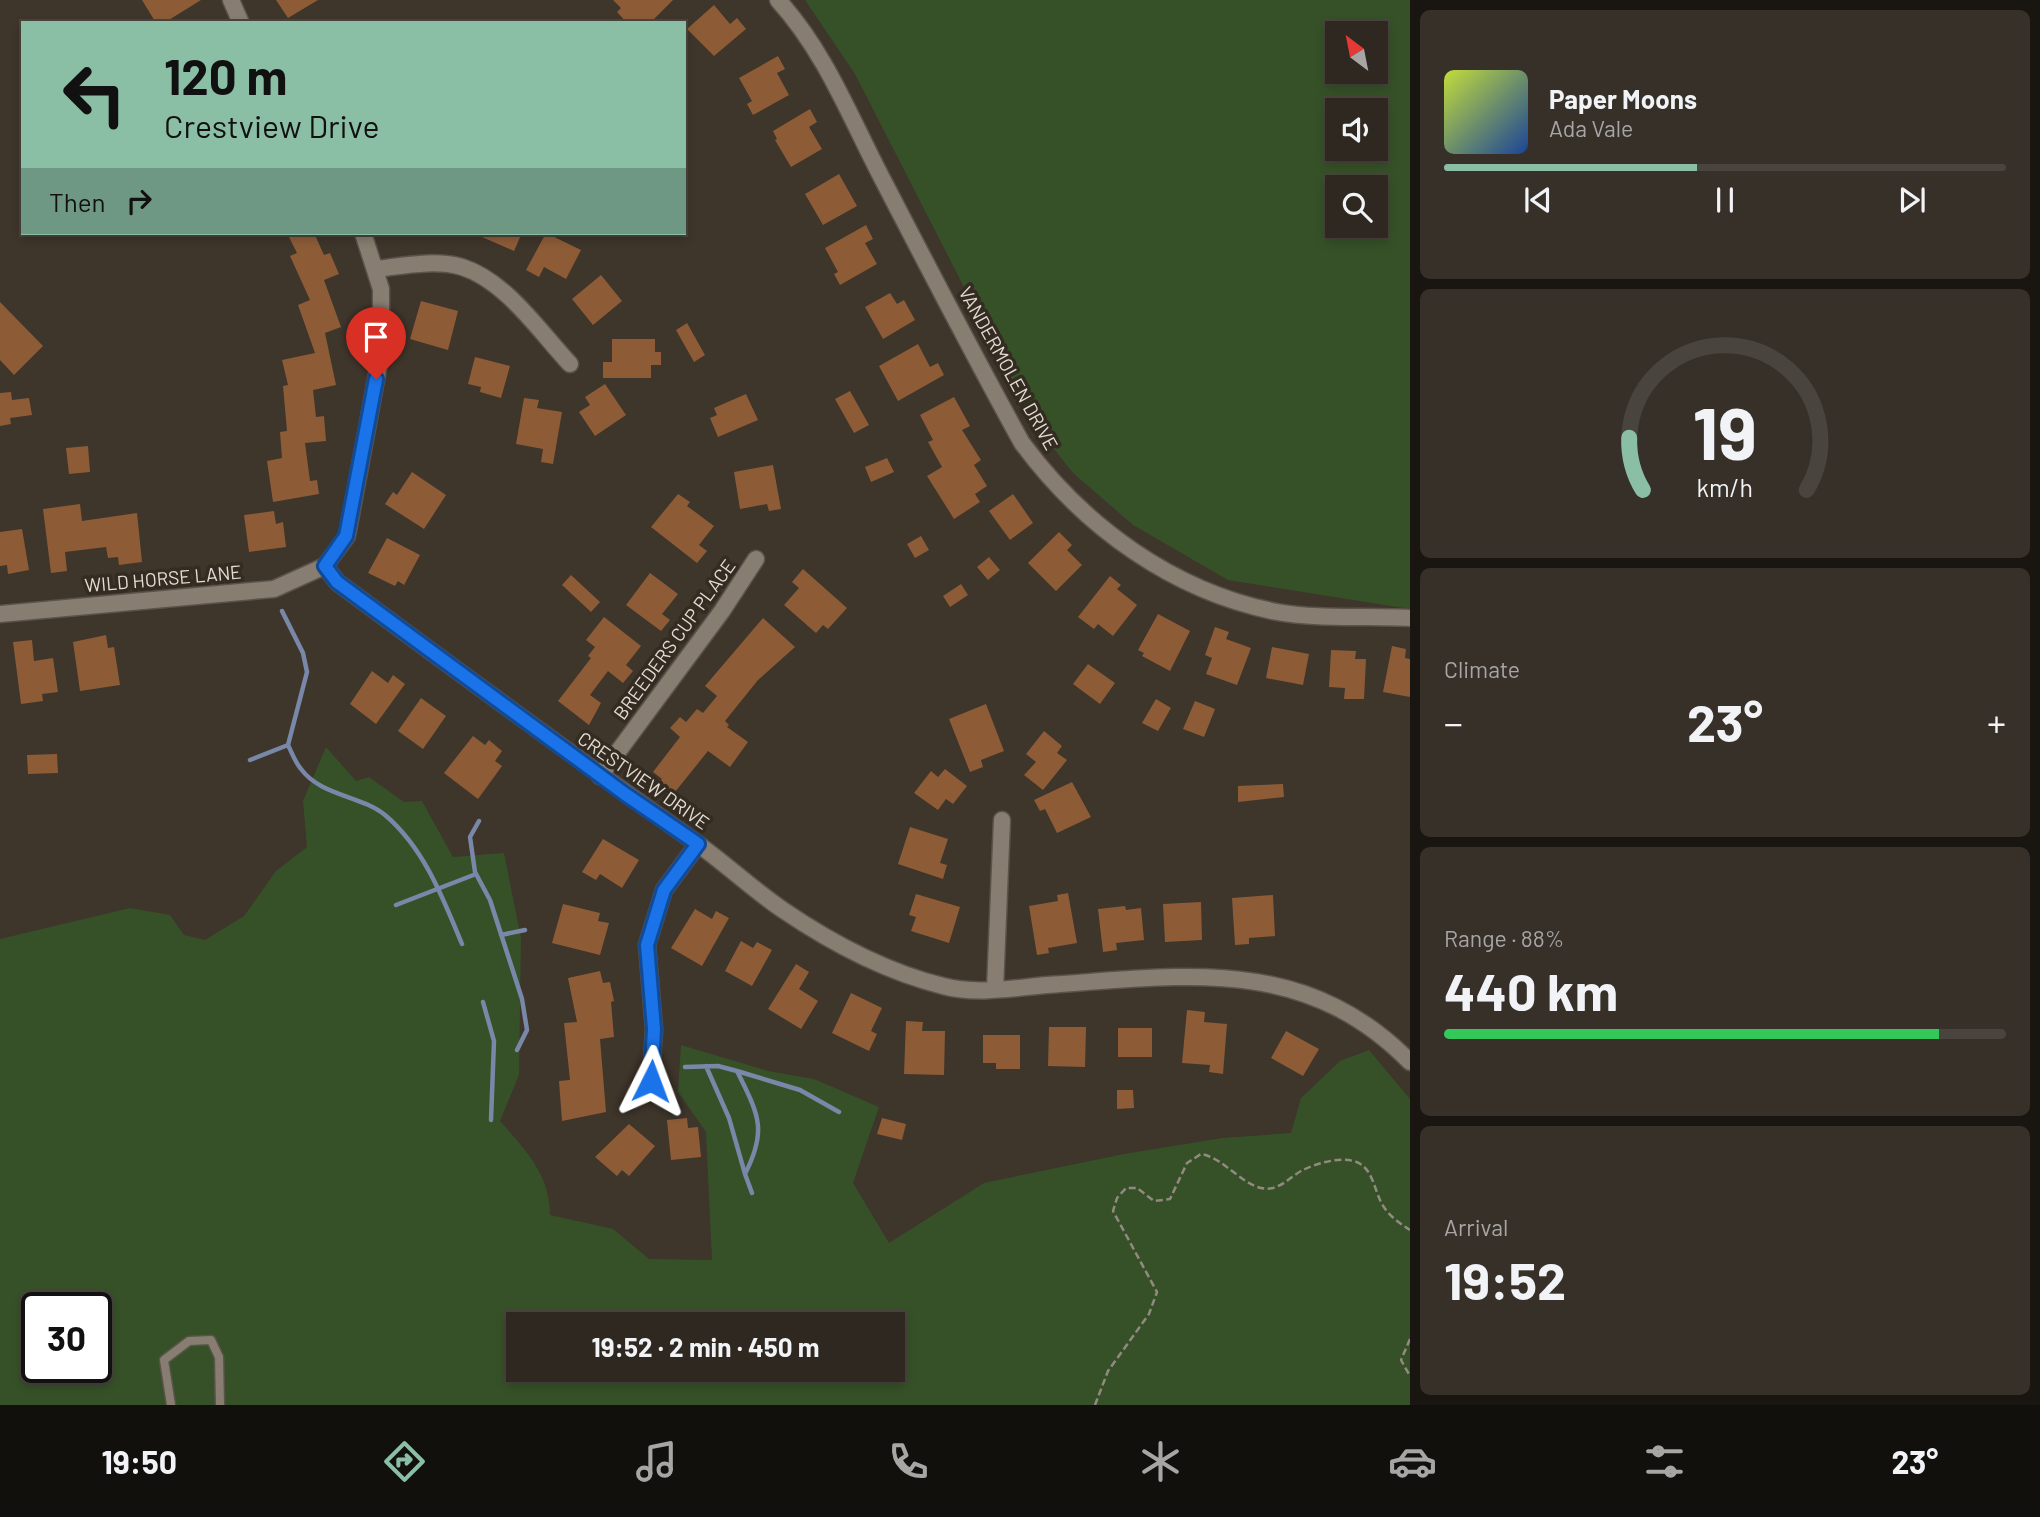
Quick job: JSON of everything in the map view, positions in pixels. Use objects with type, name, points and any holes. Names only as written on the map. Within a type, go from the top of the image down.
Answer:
[{"type":"street","points":[[231,0],[240,21]]},
{"type":"street","name":"VANDERMOLEN DRIVE","points":[[778,0],[820,55],[883,182],[1022,443],[1048,478],[1081,512],[1174,576],[1226,599],[1280,613],[1410,618]]},
{"type":"street","points":[[325,566],[346,536],[381,353],[381,289],[364,235]]},
{"type":"street","points":[[375,269],[421,264],[461,267],[498,287],[570,364]]},
{"type":"street","name":"BREEDERS CUP PLACE","points":[[600,776],[722,611],[756,559]]},
{"type":"street","name":"WILD HORSE LANE","points":[[0,614],[274,589],[325,566]]},
{"type":"street","name":"CRESTVIEW DRIVE","points":[[325,566],[337,582],[600,776],[698,844],[791,915],[883,965],[945,987],[995,989],[1198,975],[1240,978],[1327,1003],[1376,1032],[1410,1062]]},
{"type":"street","points":[[995,989],[1002,820]]},
{"type":"street","points":[[651,1081],[654,1029],[647,945],[664,890],[698,844]]},
{"type":"lane","points":[[171,1405],[164,1360],[189,1341],[211,1340],[219,1357],[220,1405]]},
{"type":"path","points":[[1095,1405],[1108,1371],[1149,1314],[1157,1292],[1113,1210],[1117,1198],[1126,1188],[1137,1188],[1154,1201],[1170,1199],[1187,1163],[1202,1154],[1216,1157],[1247,1180],[1267,1188],[1281,1185],[1311,1167],[1340,1160],[1355,1161],[1367,1170],[1385,1209],[1410,1230]]},
{"type":"path","points":[[1410,1339],[1401,1360],[1410,1376]]},
{"type":"green space","points":[[805,0],[1410,0],[1410,609],[1228,580],[1133,525],[1072,472],[1032,420],[855,74]]},
{"type":"green space","points":[[326,747],[356,781],[369,777],[404,802],[422,801],[453,857],[504,853],[521,938],[519,1075],[500,1121],[527,1153],[541,1175],[550,1215],[613,1229],[649,1259],[712,1260],[706,1132],[678,1092],[681,1045],[768,1071],[814,1079],[879,1107],[853,1183],[889,1243],[984,1183],[1124,1154],[1222,1138],[1291,1133],[1301,1098],[1340,1061],[1369,1050],[1410,1099],[1410,1405],[0,1405],[0,939],[130,908],[170,915],[184,935],[205,940],[244,916],[276,871],[307,847],[303,801]]},
{"type":"building","points":[[142,0],[201,0],[167,21],[155,21]]},
{"type":"building","points":[[276,0],[318,0],[288,18]]},
{"type":"building","points":[[613,0],[673,0],[652,21],[625,21],[617,12],[621,8]]},
{"type":"building","points":[[714,5],[730,24],[737,18],[746,29],[714,56],[687,29]]},
{"type":"building","points":[[778,56],[785,69],[777,73],[789,95],[753,115],[747,104],[752,101],[739,78]]},
{"type":"building","points":[[810,109],[817,122],[809,127],[822,149],[791,167],[775,140],[777,139],[773,131]]},
{"type":"building","points":[[839,174],[857,206],[823,225],[805,194]]},
{"type":"building","points":[[866,225],[873,239],[865,243],[877,264],[840,285],[834,274],[838,272],[825,248]]},
{"type":"building","points":[[288,235],[315,235],[324,255],[330,253],[339,274],[324,280],[341,327],[325,333],[336,385],[313,390],[316,417],[324,416],[326,441],[305,443],[310,481],[317,480],[319,494],[273,502],[267,461],[282,458],[280,432],[287,431],[283,386],[288,385],[282,360],[315,353],[298,305],[310,300],[290,256],[297,253]]},
{"type":"building","points":[[478,235],[521,235],[514,251]]},
{"type":"building","points":[[545,235],[581,250],[566,279],[544,267],[539,277],[526,270]]},
{"type":"building","points":[[601,275],[622,301],[593,325],[572,299]]},
{"type":"building","points":[[890,293],[897,304],[904,300],[915,320],[883,339],[865,307]]},
{"type":"building","points":[[421,301],[458,311],[448,350],[410,339]]},
{"type":"building","points":[[0,302],[43,346],[14,375],[0,360]]},
{"type":"building","points":[[687,323],[705,355],[694,362],[676,330]]},
{"type":"building","points":[[612,339],[655,339],[655,352],[661,352],[661,365],[651,365],[651,378],[603,378],[603,362],[612,362]]},
{"type":"building","points":[[918,344],[930,367],[938,363],[944,375],[898,401],[879,366]]},
{"type":"building","points":[[475,357],[510,366],[501,398],[480,392],[481,387],[468,384]]},
{"type":"building","points":[[605,384],[626,415],[595,436],[579,412],[590,405],[585,397]]},
{"type":"building","points":[[850,391],[869,425],[854,433],[835,399]]},
{"type":"building","points":[[11,392],[12,400],[29,398],[32,415],[10,418],[11,424],[0,426],[0,393]]},
{"type":"building","points":[[746,394],[758,420],[718,437],[710,418],[717,415],[714,408]]},
{"type":"building","points":[[954,397],[970,426],[962,430],[981,460],[974,465],[987,486],[975,494],[980,502],[954,519],[927,476],[942,467],[928,442],[933,440],[920,415]]},
{"type":"building","points":[[524,398],[539,400],[537,408],[562,412],[553,464],[541,462],[543,449],[516,444]]},
{"type":"building","points":[[88,446],[90,472],[69,474],[66,448]]},
{"type":"building","points":[[887,458],[894,472],[871,482],[865,467]]},
{"type":"building","points":[[773,465],[781,509],[769,511],[767,504],[740,509],[734,472]]},
{"type":"building","points":[[412,472],[446,495],[424,529],[385,504],[393,492],[397,495]]},
{"type":"building","points":[[678,494],[690,502],[687,506],[714,526],[699,545],[707,551],[697,563],[651,527]]},
{"type":"building","points":[[1013,494],[1033,523],[1010,540],[989,511]]},
{"type":"building","points":[[80,504],[82,521],[137,513],[142,562],[119,565],[118,557],[108,558],[106,547],[65,552],[67,571],[51,573],[43,509]]},
{"type":"building","points":[[274,511],[276,524],[283,522],[286,547],[249,552],[244,515]]},
{"type":"building","points":[[22,529],[29,570],[8,574],[7,565],[0,566],[0,532]]},
{"type":"building","points":[[1059,532],[1072,545],[1067,550],[1082,565],[1056,591],[1028,563]]},
{"type":"building","points":[[921,536],[929,550],[915,558],[907,544]]},
{"type":"building","points":[[387,538],[420,555],[404,585],[398,581],[395,586],[368,573]]},
{"type":"building","points":[[989,557],[1000,570],[988,580],[977,567]]},
{"type":"building","points":[[803,569],[847,608],[828,629],[823,625],[816,633],[784,605],[799,588],[792,582]]},
{"type":"building","points":[[650,573],[678,594],[662,614],[670,620],[661,631],[626,605]]},
{"type":"building","points":[[571,575],[600,602],[591,612],[562,585]]},
{"type":"building","points":[[1110,576],[1121,585],[1117,589],[1137,605],[1113,636],[1098,624],[1094,629],[1078,617]]},
{"type":"building","points":[[961,584],[968,595],[950,607],[943,596]]},
{"type":"building","points":[[1158,614],[1190,631],[1170,671],[1142,656],[1144,653],[1138,650]]},
{"type":"building","points":[[604,617],[641,646],[626,665],[633,671],[623,683],[608,671],[590,695],[601,703],[589,725],[558,701],[591,658],[588,656],[595,647],[586,640]]},
{"type":"building","points":[[763,618],[795,647],[758,680],[725,721],[729,725],[727,727],[748,742],[730,767],[708,751],[671,797],[656,786],[662,779],[653,772],[680,737],[670,728],[680,717],[686,722],[697,709],[703,713],[717,696],[705,686]]},
{"type":"building","points":[[1215,627],[1229,632],[1226,639],[1251,648],[1237,685],[1206,674],[1212,658],[1205,655]]},
{"type":"building","points":[[106,635],[108,648],[114,647],[120,685],[80,691],[73,642]]},
{"type":"building","points":[[32,640],[34,661],[53,658],[58,692],[42,694],[43,701],[21,704],[13,642]]},
{"type":"building","points":[[1392,646],[1406,649],[1405,658],[1410,659],[1410,697],[1383,692]]},
{"type":"building","points":[[1272,647],[1309,654],[1303,685],[1266,678]]},
{"type":"building","points":[[1331,650],[1356,651],[1355,659],[1366,659],[1364,699],[1344,699],[1345,688],[1329,687]]},
{"type":"building","points":[[1088,664],[1115,683],[1100,704],[1073,684]]},
{"type":"building","points":[[372,671],[388,683],[393,675],[405,684],[376,724],[350,704]]},
{"type":"building","points":[[421,698],[446,716],[423,749],[398,731]]},
{"type":"building","points":[[1156,699],[1171,708],[1158,731],[1142,723]]},
{"type":"building","points":[[1195,701],[1215,709],[1204,737],[1183,729]]},
{"type":"building","points":[[986,704],[1004,751],[981,760],[983,767],[970,772],[949,719]]},
{"type":"building","points":[[1044,731],[1062,746],[1057,753],[1067,760],[1043,790],[1024,775],[1036,762],[1026,754]]},
{"type":"building","points":[[473,736],[485,745],[489,740],[502,751],[495,761],[502,766],[478,799],[444,773]]},
{"type":"building","points":[[57,754],[58,773],[28,774],[27,755]]},
{"type":"building","points":[[945,769],[967,786],[953,804],[946,799],[938,810],[914,793],[931,771],[938,777]]},
{"type":"building","points":[[1072,782],[1091,817],[1057,833],[1045,809],[1040,811],[1034,800]]},
{"type":"building","points":[[1283,784],[1284,797],[1238,802],[1238,786]]},
{"type":"building","points":[[910,827],[948,839],[940,863],[947,865],[943,879],[898,864]]},
{"type":"building","points":[[603,839],[639,860],[622,888],[600,874],[596,880],[582,872]]},
{"type":"building","points":[[1068,893],[1077,943],[1048,948],[1049,953],[1037,955],[1029,906],[1058,901],[1057,895]]},
{"type":"building","points":[[916,894],[960,907],[949,943],[911,931],[916,917],[909,915]]},
{"type":"building","points":[[1273,895],[1275,936],[1249,938],[1249,944],[1235,945],[1232,898]]},
{"type":"building","points":[[1201,902],[1202,940],[1165,942],[1163,904]]},
{"type":"building","points":[[563,904],[600,913],[598,921],[609,923],[600,955],[552,943]]},
{"type":"building","points":[[1125,906],[1126,910],[1141,908],[1144,940],[1116,943],[1117,950],[1103,952],[1098,909]]},
{"type":"building","points":[[695,909],[712,919],[716,911],[729,918],[702,966],[671,948]]},
{"type":"building","points":[[741,941],[753,948],[757,942],[772,950],[752,986],[725,971]]},
{"type":"building","points":[[796,964],[809,972],[799,989],[818,1001],[801,1029],[768,1009]]},
{"type":"building","points":[[600,971],[603,983],[610,982],[614,1001],[611,1002],[614,1037],[600,1039],[606,1112],[562,1121],[559,1081],[570,1080],[564,1023],[577,1022],[568,978]]},
{"type":"building","points":[[851,993],[882,1008],[871,1031],[877,1034],[869,1051],[832,1033]]},
{"type":"building","points":[[1187,1010],[1205,1012],[1204,1022],[1227,1024],[1223,1074],[1209,1072],[1210,1065],[1182,1063]]},
{"type":"building","points":[[906,1021],[923,1022],[922,1031],[945,1031],[944,1075],[904,1074]]},
{"type":"building","points":[[1049,1027],[1086,1027],[1085,1067],[1048,1066]]},
{"type":"building","points":[[1118,1028],[1152,1028],[1152,1057],[1118,1057]]},
{"type":"building","points":[[1286,1031],[1319,1049],[1303,1076],[1271,1058]]},
{"type":"building","points":[[983,1035],[1020,1035],[1020,1069],[996,1069],[996,1063],[983,1063]]},
{"type":"building","points":[[1117,1090],[1133,1090],[1134,1108],[1117,1109]]},
{"type":"building","points":[[687,1118],[688,1128],[698,1127],[701,1157],[671,1160],[667,1120]]},
{"type":"building","points":[[882,1118],[906,1124],[902,1140],[877,1134]]},
{"type":"building","points":[[629,1124],[655,1146],[629,1176],[622,1170],[617,1176],[595,1157]]},
{"type":"waterway","points":[[282,611],[303,653],[307,672],[288,745],[295,760],[309,778],[319,785],[375,808],[399,828],[431,875],[462,944]]},
{"type":"waterway","points":[[250,760],[288,745]]},
{"type":"waterway","points":[[479,821],[470,837],[475,872],[490,900],[522,999],[527,1030],[517,1050]]},
{"type":"waterway","points":[[396,905],[476,874]]},
{"type":"waterway","points":[[501,935],[525,930]]},
{"type":"waterway","points":[[483,1002],[494,1041],[491,1120]]},
{"type":"waterway","points":[[706,1066],[729,1118],[745,1174]]},
{"type":"waterway","points":[[685,1067],[718,1066],[737,1071],[758,1122],[756,1145],[745,1174],[752,1193]]},
{"type":"waterway","points":[[737,1071],[800,1090],[839,1112]]},
{"type":"route","points":[[376,379],[346,536],[325,566],[337,582],[625,794],[698,844],[664,890],[647,945],[654,1029],[651,1081]]}]
